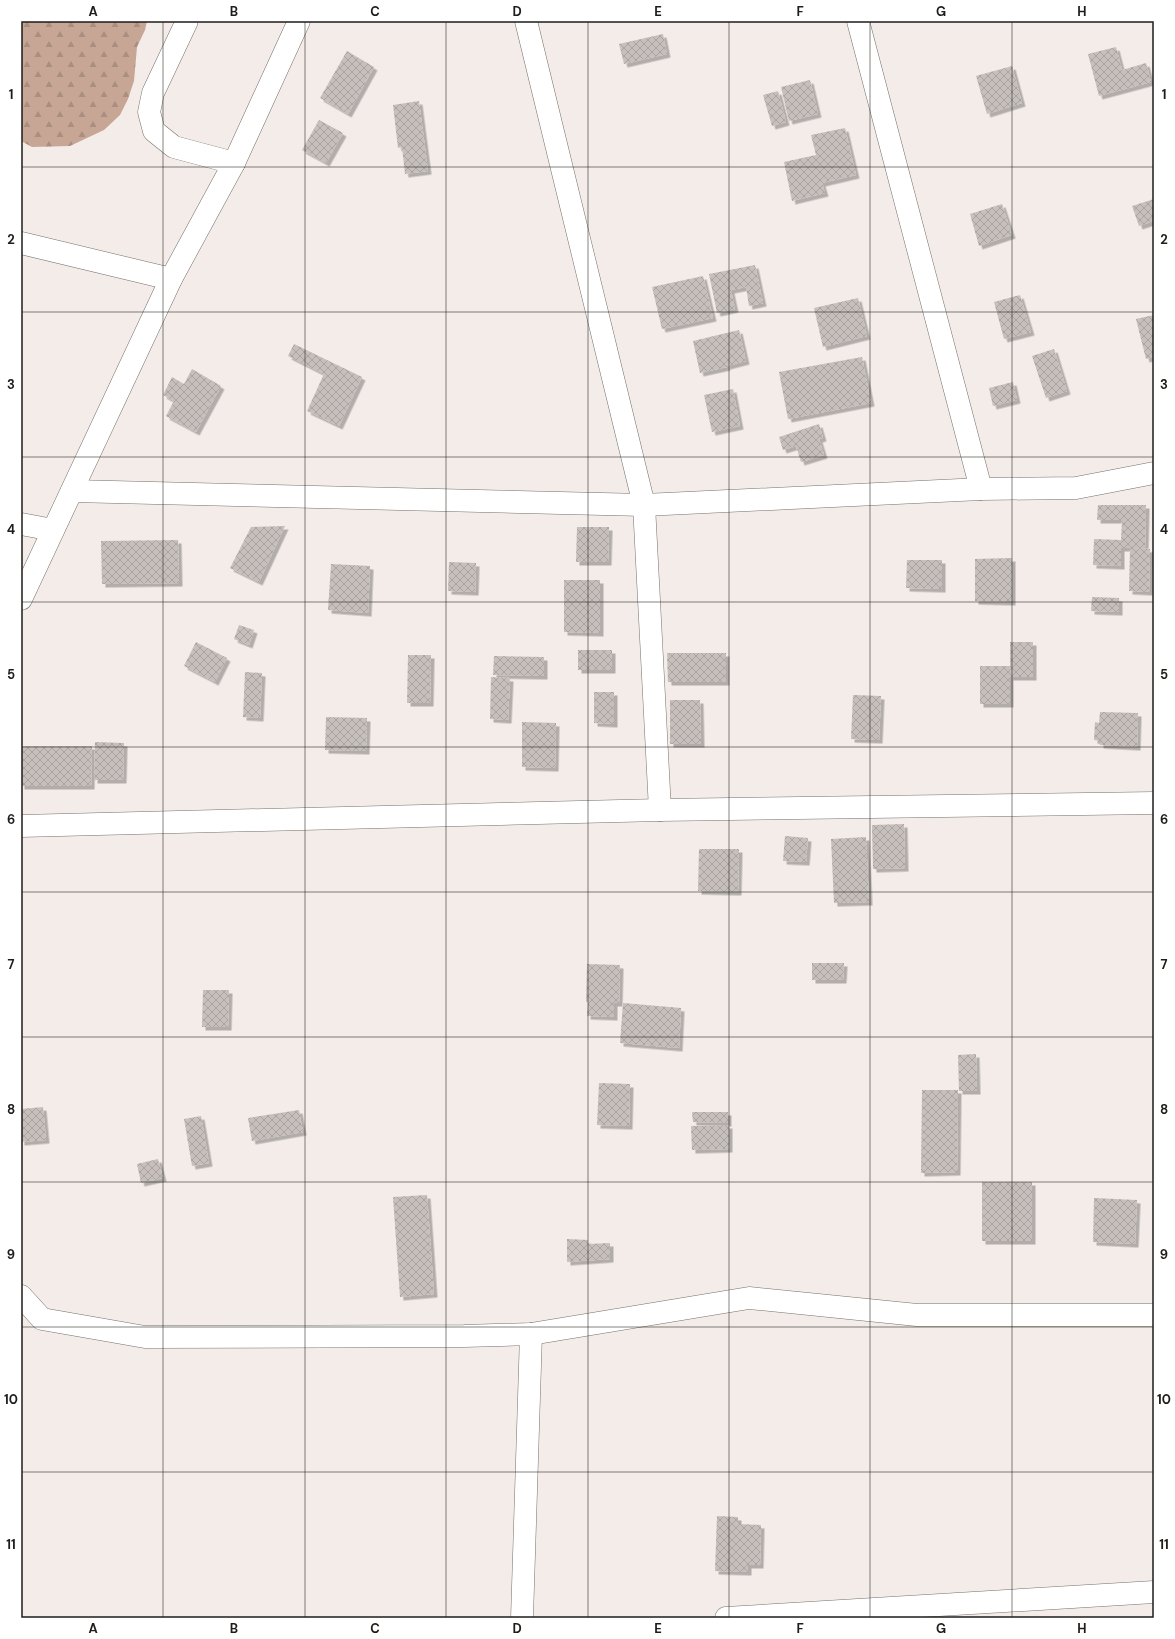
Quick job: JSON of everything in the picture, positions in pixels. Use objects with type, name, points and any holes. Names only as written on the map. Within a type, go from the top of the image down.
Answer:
[{"type":"street","points":[[187,21],[153,93],[149,112],[154,130],[174,147],[234,163]]},
{"type":"street","points":[[21,599],[171,279],[234,163],[299,21]]},
{"type":"street","points":[[526,21],[644,505],[660,810]]},
{"type":"street","points":[[858,21],[981,489]]},
{"type":"street","points":[[21,243],[171,279]]},
{"type":"street","points":[[72,490],[644,505],[981,489],[1076,488],[1154,473]]},
{"type":"street","points":[[21,524],[53,530]]},
{"type":"street","points":[[21,826],[660,810],[1154,803]]},
{"type":"street","points":[[21,1296],[31,1320],[145,1337],[464,1336],[531,1334],[749,1298],[917,1316],[1154,1315]]},
{"type":"street","points":[[522,1618],[531,1334]]},
{"type":"street","points":[[726,1618],[1154,1592]]},
{"type":"green space","points":[[21,21],[147,21],[145,30],[137,47],[134,81],[128,99],[120,115],[104,130],[70,146],[32,147],[21,141]]},
{"type":"building","points":[[663,34],[667,54],[624,64],[619,44]]},
{"type":"building","points":[[1116,47],[1122,70],[1146,63],[1151,82],[1099,96],[1088,54]]},
{"type":"building","points":[[347,51],[374,67],[348,114],[320,98]]},
{"type":"building","points":[[1012,66],[1022,103],[987,114],[976,76]]},
{"type":"building","points":[[810,80],[818,114],[789,121],[781,87]]},
{"type":"building","points":[[778,91],[786,122],[772,126],[763,95]]},
{"type":"building","points":[[419,101],[428,171],[405,174],[402,147],[398,148],[393,105]]},
{"type":"building","points":[[319,120],[343,133],[326,163],[302,150]]},
{"type":"building","points":[[845,128],[856,175],[822,183],[825,193],[792,201],[784,162],[816,155],[811,135]]},
{"type":"building","points":[[1154,199],[1154,221],[1139,226],[1132,206]]},
{"type":"building","points":[[1002,204],[1012,235],[979,246],[970,214]]},
{"type":"building","points":[[755,265],[763,303],[749,306],[746,287],[731,290],[735,309],[717,313],[709,274]]},
{"type":"building","points":[[703,276],[713,318],[662,329],[652,287]]},
{"type":"building","points":[[1020,295],[1031,332],[1004,339],[994,302]]},
{"type":"building","points":[[858,298],[867,336],[823,347],[814,308]]},
{"type":"building","points":[[1154,315],[1154,357],[1146,359],[1136,319]]},
{"type":"building","points":[[739,330],[746,361],[727,366],[723,352],[727,367],[700,373],[693,341]]},
{"type":"building","points":[[294,344],[362,377],[339,426],[307,411],[324,374],[288,356]]},
{"type":"building","points":[[1054,349],[1067,391],[1046,398],[1032,356]]},
{"type":"building","points":[[862,357],[871,403],[788,419],[779,372]]},
{"type":"building","points":[[192,369],[221,386],[196,432],[166,416],[174,401],[163,395],[172,377],[184,384]]},
{"type":"building","points":[[1013,382],[1017,400],[993,406],[989,388]]},
{"type":"building","points":[[733,389],[740,426],[712,432],[704,395]]},
{"type":"building","points":[[819,424],[823,438],[819,439],[824,455],[801,462],[796,446],[783,450],[779,437]]},
{"type":"building","points":[[1098,505],[1146,505],[1145,548],[1121,548],[1121,566],[1093,565],[1094,539],[1121,540],[1122,520],[1097,520]]},
{"type":"building","points":[[285,526],[259,582],[230,568],[251,527]]},
{"type":"building","points":[[577,527],[609,527],[608,562],[576,562]]},
{"type":"building","points":[[178,540],[179,583],[102,584],[101,541]]},
{"type":"building","points":[[1130,548],[1150,549],[1149,592],[1129,591]]},
{"type":"building","points":[[1012,558],[1012,602],[975,601],[975,559]]},
{"type":"building","points":[[907,560],[942,560],[942,589],[906,588]]},
{"type":"building","points":[[449,562],[476,563],[475,592],[448,591]]},
{"type":"building","points":[[331,564],[370,566],[368,613],[328,610]]},
{"type":"building","points":[[564,580],[600,580],[600,633],[564,632]]},
{"type":"building","points":[[1092,597],[1119,598],[1119,612],[1091,611]]},
{"type":"building","points":[[239,625],[254,630],[249,645],[234,639]]},
{"type":"building","points":[[196,642],[227,658],[215,682],[184,666]]},
{"type":"building","points":[[1010,642],[1033,642],[1033,677],[1010,677],[1010,704],[980,704],[980,666],[1010,666]]},
{"type":"building","points":[[578,650],[612,650],[612,670],[578,670]]},
{"type":"building","points":[[667,653],[726,653],[726,682],[668,682]]},
{"type":"building","points":[[408,655],[431,655],[430,703],[407,703]]},
{"type":"building","points":[[494,656],[544,657],[544,676],[493,675]]},
{"type":"building","points":[[245,672],[262,673],[260,718],[243,717]]},
{"type":"building","points":[[491,677],[510,678],[508,720],[490,719]]},
{"type":"building","points":[[594,692],[614,692],[614,724],[594,723]]},
{"type":"building","points":[[853,695],[881,696],[879,740],[851,739]]},
{"type":"building","points":[[670,700],[700,700],[701,744],[670,744]]},
{"type":"building","points":[[1100,712],[1138,713],[1137,747],[1100,745],[1100,741],[1094,740],[1095,722],[1099,723]]},
{"type":"building","points":[[326,717],[367,718],[366,751],[325,750]]},
{"type":"building","points":[[522,722],[556,723],[555,768],[522,767]]},
{"type":"building","points":[[95,742],[124,743],[123,780],[94,780]]},
{"type":"building","points":[[21,746],[92,746],[91,786],[21,786]]},
{"type":"building","points":[[904,824],[905,868],[873,869],[872,825]]},
{"type":"building","points":[[785,836],[808,838],[806,862],[783,861]]},
{"type":"building","points":[[866,837],[869,902],[834,903],[831,839]]},
{"type":"building","points":[[699,849],[739,849],[738,892],[698,891]]},
{"type":"building","points":[[812,963],[844,963],[843,980],[812,980]]},
{"type":"building","points":[[587,964],[620,965],[619,1003],[614,1003],[614,1017],[587,1016]]},
{"type":"building","points":[[203,990],[229,990],[228,1027],[202,1027]]},
{"type":"building","points":[[623,1003],[681,1008],[679,1048],[620,1043]]},
{"type":"building","points":[[976,1054],[977,1091],[959,1091],[958,1055]]},
{"type":"building","points":[[599,1083],[630,1084],[629,1126],[597,1125]]},
{"type":"building","points":[[922,1090],[958,1090],[957,1172],[921,1173]]},
{"type":"building","points":[[43,1107],[46,1140],[21,1142],[21,1109]]},
{"type":"building","points":[[299,1110],[303,1132],[252,1141],[248,1118]]},
{"type":"building","points":[[692,1112],[728,1112],[728,1123],[693,1122]]},
{"type":"building","points":[[201,1116],[209,1163],[192,1166],[184,1119]]},
{"type":"building","points":[[729,1125],[729,1149],[692,1150],[691,1126]]},
{"type":"building","points":[[158,1159],[163,1178],[141,1183],[137,1164]]},
{"type":"building","points":[[982,1182],[1032,1182],[1032,1241],[982,1241]]},
{"type":"building","points":[[427,1195],[434,1294],[400,1297],[393,1197]]},
{"type":"building","points":[[1094,1198],[1137,1200],[1135,1244],[1093,1242]]},
{"type":"building","points":[[567,1239],[588,1240],[588,1244],[610,1243],[610,1259],[567,1262]]},
{"type":"building","points":[[717,1516],[738,1517],[738,1524],[761,1525],[760,1565],[748,1565],[748,1572],[715,1571]]}]
